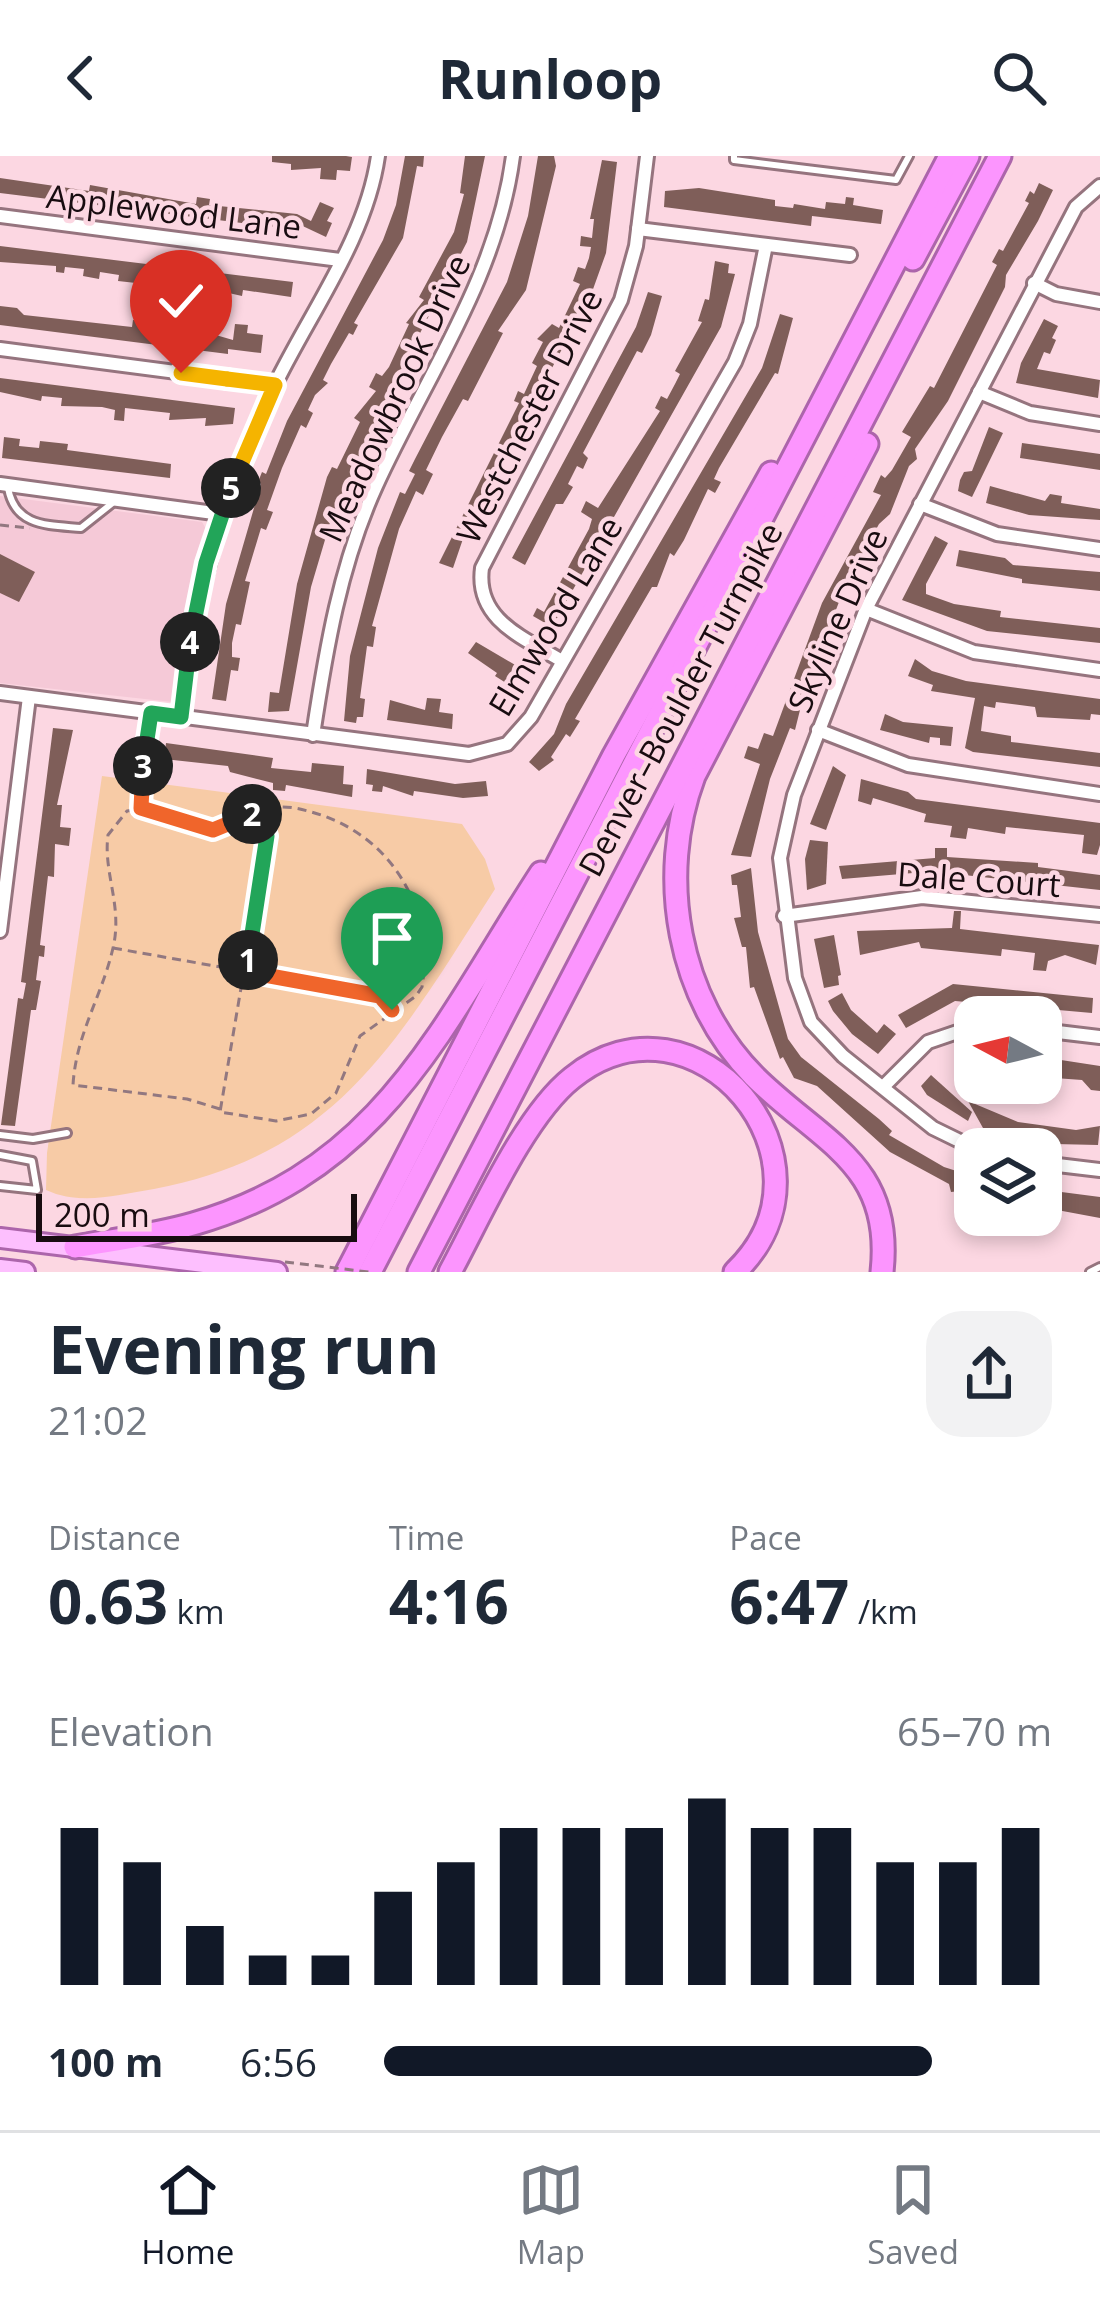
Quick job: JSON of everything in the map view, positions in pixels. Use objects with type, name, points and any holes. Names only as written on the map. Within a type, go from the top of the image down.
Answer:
[{"type":"highway","name":"Denver–Boulder Turnpike","points":[[370,1272],[950,156]]},
{"type":"highway","points":[[737,566],[832,408],[968,156]]},
{"type":"highway","name":"Denver–Boulder Turnpike","points":[[419,1272],[1000,156]]},
{"type":"highway","points":[[884,1267],[881,1212],[864,1176],[756,1078],[707,1012],[681,937],[678,842],[694,776],[862,454],[987,182]]},
{"type":"highway","points":[[347,1272],[701,593],[893,266]]},
{"type":"highway","points":[[407,1272],[627,849],[765,607]]},
{"type":"highway","points":[[75,1247],[171,1230],[247,1205],[315,1169],[358,1135],[411,1078],[614,755]]},
{"type":"highway","points":[[385,1272],[488,1067],[560,906]]},
{"type":"highway","points":[[450,1272],[554,1095],[591,1066],[643,1051],[680,1054],[704,1064],[730,1081],[760,1119],[773,1158],[772,1206],[759,1243],[735,1272]]},
{"type":"main road","points":[[0,1238],[281,1267]]},
{"type":"main road","points":[[0,1269],[25,1272]]},
{"type":"street","points":[[181,717],[199,592],[221,514],[275,385],[368,200],[378,156]]},
{"type":"street","name":"Meadowbrook Drive","points":[[313,735],[330,630],[352,546],[396,443],[486,268],[504,209],[513,156]]},
{"type":"street","name":"Westchester Drive","points":[[562,662],[492,615],[481,592],[482,568],[621,300],[638,229],[646,156]]},
{"type":"street","name":"Skyline Drive","points":[[954,1138],[933,1128],[843,1056],[812,1022],[798,991],[784,916],[782,835],[866,609],[1076,207],[1100,186]]},
{"type":"street","name":"Applewood Lane","points":[[0,216],[340,260]]},
{"type":"street","points":[[638,229],[850,255]]},
{"type":"street","name":"Elmwood Lane","points":[[0,693],[488,753],[520,732],[735,362],[750,324],[766,245]]},
{"type":"street","points":[[1034,284],[1075,299],[1100,302]]},
{"type":"street","points":[[0,349],[275,385]]},
{"type":"street","points":[[979,392],[1030,413],[1100,424]]},
{"type":"street","points":[[3,484],[221,514]]},
{"type":"street","points":[[920,504],[997,534],[1100,549]]},
{"type":"street","points":[[866,609],[928,638],[974,652],[1100,670]]},
{"type":"street","points":[[0,931],[6,830],[29,697]]},
{"type":"street","points":[[818,730],[908,765],[1100,794]]},
{"type":"street","name":"Dale Court","points":[[784,916],[922,897],[1100,915]]},
{"type":"street","points":[[1062,1032],[1100,1037]]},
{"type":"street","points":[[883,1087],[928,1042],[954,1033]]},
{"type":"street","points":[[1062,1165],[1100,1170]]},
{"type":"lane","points":[[734,156],[734,160],[896,180],[909,156]]},
{"type":"lane","points":[[3,484],[11,505],[32,523],[81,527],[117,500]]},
{"type":"lane","points":[[0,1136],[33,1139],[67,1133]]},
{"type":"lane","points":[[0,1155],[32,1161],[37,1190],[0,1186]]},
{"type":"lane","points":[[1090,1272],[1100,1267]]},
{"type":"path","points":[[141,808],[151,713]]},
{"type":"path","points":[[141,808],[213,830],[259,811],[298,808],[339,822],[375,845],[401,873],[418,916],[424,976],[416,996],[359,1036],[336,1094],[311,1114],[276,1121],[188,1099],[73,1084],[78,1042],[113,948],[118,907],[108,835],[118,818],[141,808]]},
{"type":"path","points":[[259,811],[267,836],[246,957],[259,974],[380,996],[392,1010]]},
{"type":"path","points":[[113,948],[227,968],[246,957]]},
{"type":"path","points":[[227,968],[241,988]]},
{"type":"path","points":[[220,1109],[241,988],[259,974]]},
{"type":"path","points":[[281,1267],[370,1272]]},
{"type":"shaded area","points":[[0,496],[202,522],[206,529],[187,602],[172,702],[0,683]]},
{"type":"shaded area","points":[[102,776],[462,824],[485,859],[495,889],[395,1039],[318,1118],[272,1148],[218,1172],[154,1189],[86,1198],[46,1190],[47,1153]]},
{"type":"building","points":[[272,156],[352,157],[350,171],[337,170],[336,180],[320,179],[321,168],[291,170],[291,164],[272,162]]},
{"type":"building","points":[[405,156],[424,156],[423,167],[417,166],[403,238],[354,323],[358,325],[353,335],[349,333],[331,364],[323,380],[328,383],[315,395],[308,410],[313,413],[306,428],[301,425],[282,468],[267,510],[273,512],[266,530],[261,528],[245,581],[250,582],[241,625],[236,624],[232,643],[232,657],[240,658],[238,671],[231,670],[226,701],[212,699],[226,604],[258,482],[383,240],[396,205]]},
{"type":"building","points":[[465,156],[485,156],[467,242],[384,403],[330,523],[311,587],[289,711],[268,712],[270,692],[279,693],[297,584],[327,477],[332,467],[337,469],[360,422],[354,418],[376,391],[369,387],[376,373],[382,376],[389,367],[406,323],[424,300],[419,297],[454,232],[464,194],[460,193]]},
{"type":"building","points":[[538,156],[554,156],[556,166],[526,290],[498,331],[503,333],[468,401],[463,399],[426,470],[433,474],[423,495],[416,491],[399,529],[372,626],[376,627],[373,647],[367,646],[360,698],[365,699],[363,717],[357,717],[356,723],[344,721],[350,656],[378,548],[400,492],[405,494],[415,474],[409,471],[507,282],[528,216]]},
{"type":"building","points":[[602,160],[617,162],[606,253],[592,292],[465,533],[453,568],[439,563],[519,403],[514,401],[518,391],[524,394],[537,366],[532,363],[543,342],[537,339],[552,324],[559,328],[580,284],[573,281],[578,267],[585,269],[589,258],[591,247],[580,246],[581,236],[592,238],[594,219],[590,219]]},
{"type":"building","points":[[0,178],[89,191],[90,185],[196,204],[197,197],[210,199],[209,205],[297,214],[311,221],[320,202],[334,208],[326,237],[292,221],[291,229],[0,193]]},
{"type":"building","points":[[1039,183],[1053,190],[1006,275],[1005,287],[948,401],[915,449],[917,459],[909,466],[890,514],[879,524],[844,589],[805,690],[795,730],[790,728],[770,779],[751,857],[731,855],[760,764],[744,758],[748,746],[758,749],[764,733],[773,736],[822,603],[881,495],[873,492],[881,475],[885,478],[892,470],[911,437],[902,432],[930,386],[934,388],[997,265],[992,262],[999,249],[1003,251],[1029,203],[1025,201],[1030,191],[1034,194]]},
{"type":"building","points":[[699,188],[775,200],[775,206],[793,208],[794,204],[825,209],[826,202],[845,204],[846,197],[854,198],[853,205],[883,210],[881,224],[812,216],[811,226],[664,207],[665,191]]},
{"type":"building","points":[[0,246],[293,282],[291,297],[243,290],[242,296],[202,287],[201,292],[190,290],[191,283],[137,276],[136,283],[118,281],[119,275],[100,272],[99,279],[83,276],[84,269],[65,267],[64,273],[56,272],[56,266],[0,262]]},
{"type":"building","points":[[715,261],[729,264],[728,273],[735,274],[721,327],[552,627],[533,616],[537,608],[544,612],[589,529],[592,519],[581,512],[586,501],[598,508],[660,411],[655,408],[661,396],[667,399],[675,384],[680,374],[675,371],[702,322],[698,321],[705,299],[709,300]]},
{"type":"building","points":[[648,292],[662,296],[651,335],[642,353],[637,351],[583,453],[588,458],[583,469],[577,466],[568,484],[573,487],[563,504],[556,504],[525,565],[512,558],[636,327]]},
{"type":"building","points":[[0,306],[17,308],[24,315],[132,327],[133,320],[153,322],[153,331],[202,336],[202,331],[233,340],[235,324],[248,325],[247,333],[263,335],[261,353],[228,349],[228,354],[0,325]]},
{"type":"building","points":[[780,314],[793,318],[778,374],[719,468],[714,479],[721,482],[715,493],[708,489],[684,540],[674,556],[670,553],[657,587],[652,587],[575,719],[580,721],[570,737],[566,734],[551,757],[554,760],[539,771],[529,762],[554,734],[566,704],[762,368]]},
{"type":"building","points":[[1044,319],[1058,326],[1050,354],[1044,352],[1037,369],[1100,380],[1098,398],[1016,383]]},
{"type":"building","points":[[0,378],[235,408],[233,424],[205,426],[206,418],[169,420],[170,413],[125,408],[124,421],[114,420],[115,410],[61,406],[62,398],[42,396],[41,401],[0,392]]},
{"type":"building","points":[[989,427],[1003,433],[972,497],[958,491],[960,480],[964,472],[972,471]]},
{"type":"building","points":[[4,437],[20,439],[19,446],[39,448],[40,441],[68,444],[67,450],[171,464],[170,478],[2,458]]},
{"type":"building","points":[[1022,443],[1100,454],[1100,470],[1020,458]]},
{"type":"building","points":[[990,486],[1045,501],[1050,494],[1062,496],[1061,503],[1100,509],[1100,520],[1029,515],[986,503]]},
{"type":"building","points":[[935,536],[948,543],[926,584],[926,594],[1001,611],[1000,617],[1100,628],[1100,643],[987,631],[902,600]]},
{"type":"building","points":[[959,550],[1005,558],[1013,565],[1100,572],[1100,591],[1022,583],[1022,579],[956,566]]},
{"type":"building","points":[[0,554],[35,572],[19,602],[0,593]]},
{"type":"building","points":[[476,642],[522,669],[526,675],[520,685],[514,681],[511,686],[468,653]]},
{"type":"building","points":[[915,659],[932,671],[966,681],[1100,699],[1100,715],[1091,714],[1090,720],[1037,717],[1035,707],[996,702],[995,708],[984,706],[981,731],[1011,736],[1011,742],[1100,753],[1100,767],[965,748],[975,698],[931,691],[933,685],[908,676]]},
{"type":"building","points":[[427,698],[441,699],[439,712],[453,714],[452,729],[387,720],[390,700],[425,710]]},
{"type":"building","points":[[885,714],[903,722],[953,727],[951,746],[940,745],[940,738],[930,737],[929,743],[880,730]]},
{"type":"building","points":[[53,728],[73,730],[57,805],[62,805],[60,827],[71,828],[69,846],[55,844],[54,877],[48,876],[40,945],[45,946],[44,957],[39,956],[36,980],[41,981],[36,1010],[31,1010],[15,1126],[1,1125],[18,998],[23,999],[26,983],[21,982]]},
{"type":"building","points":[[166,743],[273,758],[271,768],[311,772],[312,763],[344,766],[343,784],[353,785],[352,797],[286,785],[285,791],[273,790],[273,783],[230,772],[228,766],[164,759]]},
{"type":"building","points":[[833,766],[846,775],[826,830],[810,824]]},
{"type":"building","points":[[367,769],[455,784],[486,781],[488,796],[463,798],[414,791],[413,796],[383,786],[382,792],[372,791],[373,785],[366,784]]},
{"type":"building","points":[[861,779],[908,792],[916,799],[1100,823],[1100,845],[1097,855],[1082,853],[1084,835],[1006,827],[1005,834],[968,828],[966,839],[950,837],[952,826],[924,822],[926,814],[873,798],[871,805],[858,801]]},
{"type":"building","points":[[810,840],[828,842],[826,884],[807,890],[805,859]]},
{"type":"building","points":[[935,848],[947,848],[947,857],[1038,863],[1038,867],[1100,875],[1100,890],[946,873],[925,876],[925,872],[842,879],[839,866],[935,858]]},
{"type":"building","points":[[751,868],[758,932],[788,1039],[801,1057],[892,1131],[889,1135],[954,1170],[954,1192],[949,1184],[890,1152],[817,1086],[794,1078],[783,1057],[780,1059],[754,987],[750,988],[746,947],[742,947],[734,918],[741,917],[737,885],[732,885],[731,875]]},
{"type":"building","points":[[954,911],[961,911],[960,929],[1099,945],[1096,965],[1065,955],[1048,961],[1046,971],[1033,970],[1035,953],[1002,949],[1001,956],[921,948],[919,942],[860,955],[857,931],[952,928]]},
{"type":"building","points":[[834,935],[841,975],[839,985],[824,988],[814,939]]},
{"type":"building","points":[[953,984],[1093,998],[1092,1013],[1062,1010],[1062,996],[954,996],[954,1002],[906,1028],[898,1015]]},
{"type":"building","points":[[842,993],[851,1010],[877,1033],[884,1024],[896,1034],[878,1054],[833,1011],[828,1001]]},
{"type":"building","points":[[1062,1060],[1100,1066],[1100,1091],[1091,1090],[1082,1080],[1062,1079]]},
{"type":"building","points":[[931,1075],[954,1096],[954,1104],[963,1104],[972,1112],[968,1121],[927,1095],[921,1086]]},
{"type":"building","points":[[970,1104],[1018,1122],[1062,1128],[983,1128]]},
{"type":"building","points":[[1100,1126],[1098,1145],[1062,1144],[1062,1128]]},
{"type":"building","points":[[1062,1192],[1100,1197],[1100,1218],[1062,1211]]},
{"type":"route","points":[[181,373],[275,385],[239,465],[206,563],[181,717],[151,713],[141,808],[213,830],[259,811],[267,836],[246,957],[259,974],[380,996],[392,1010]]}]
